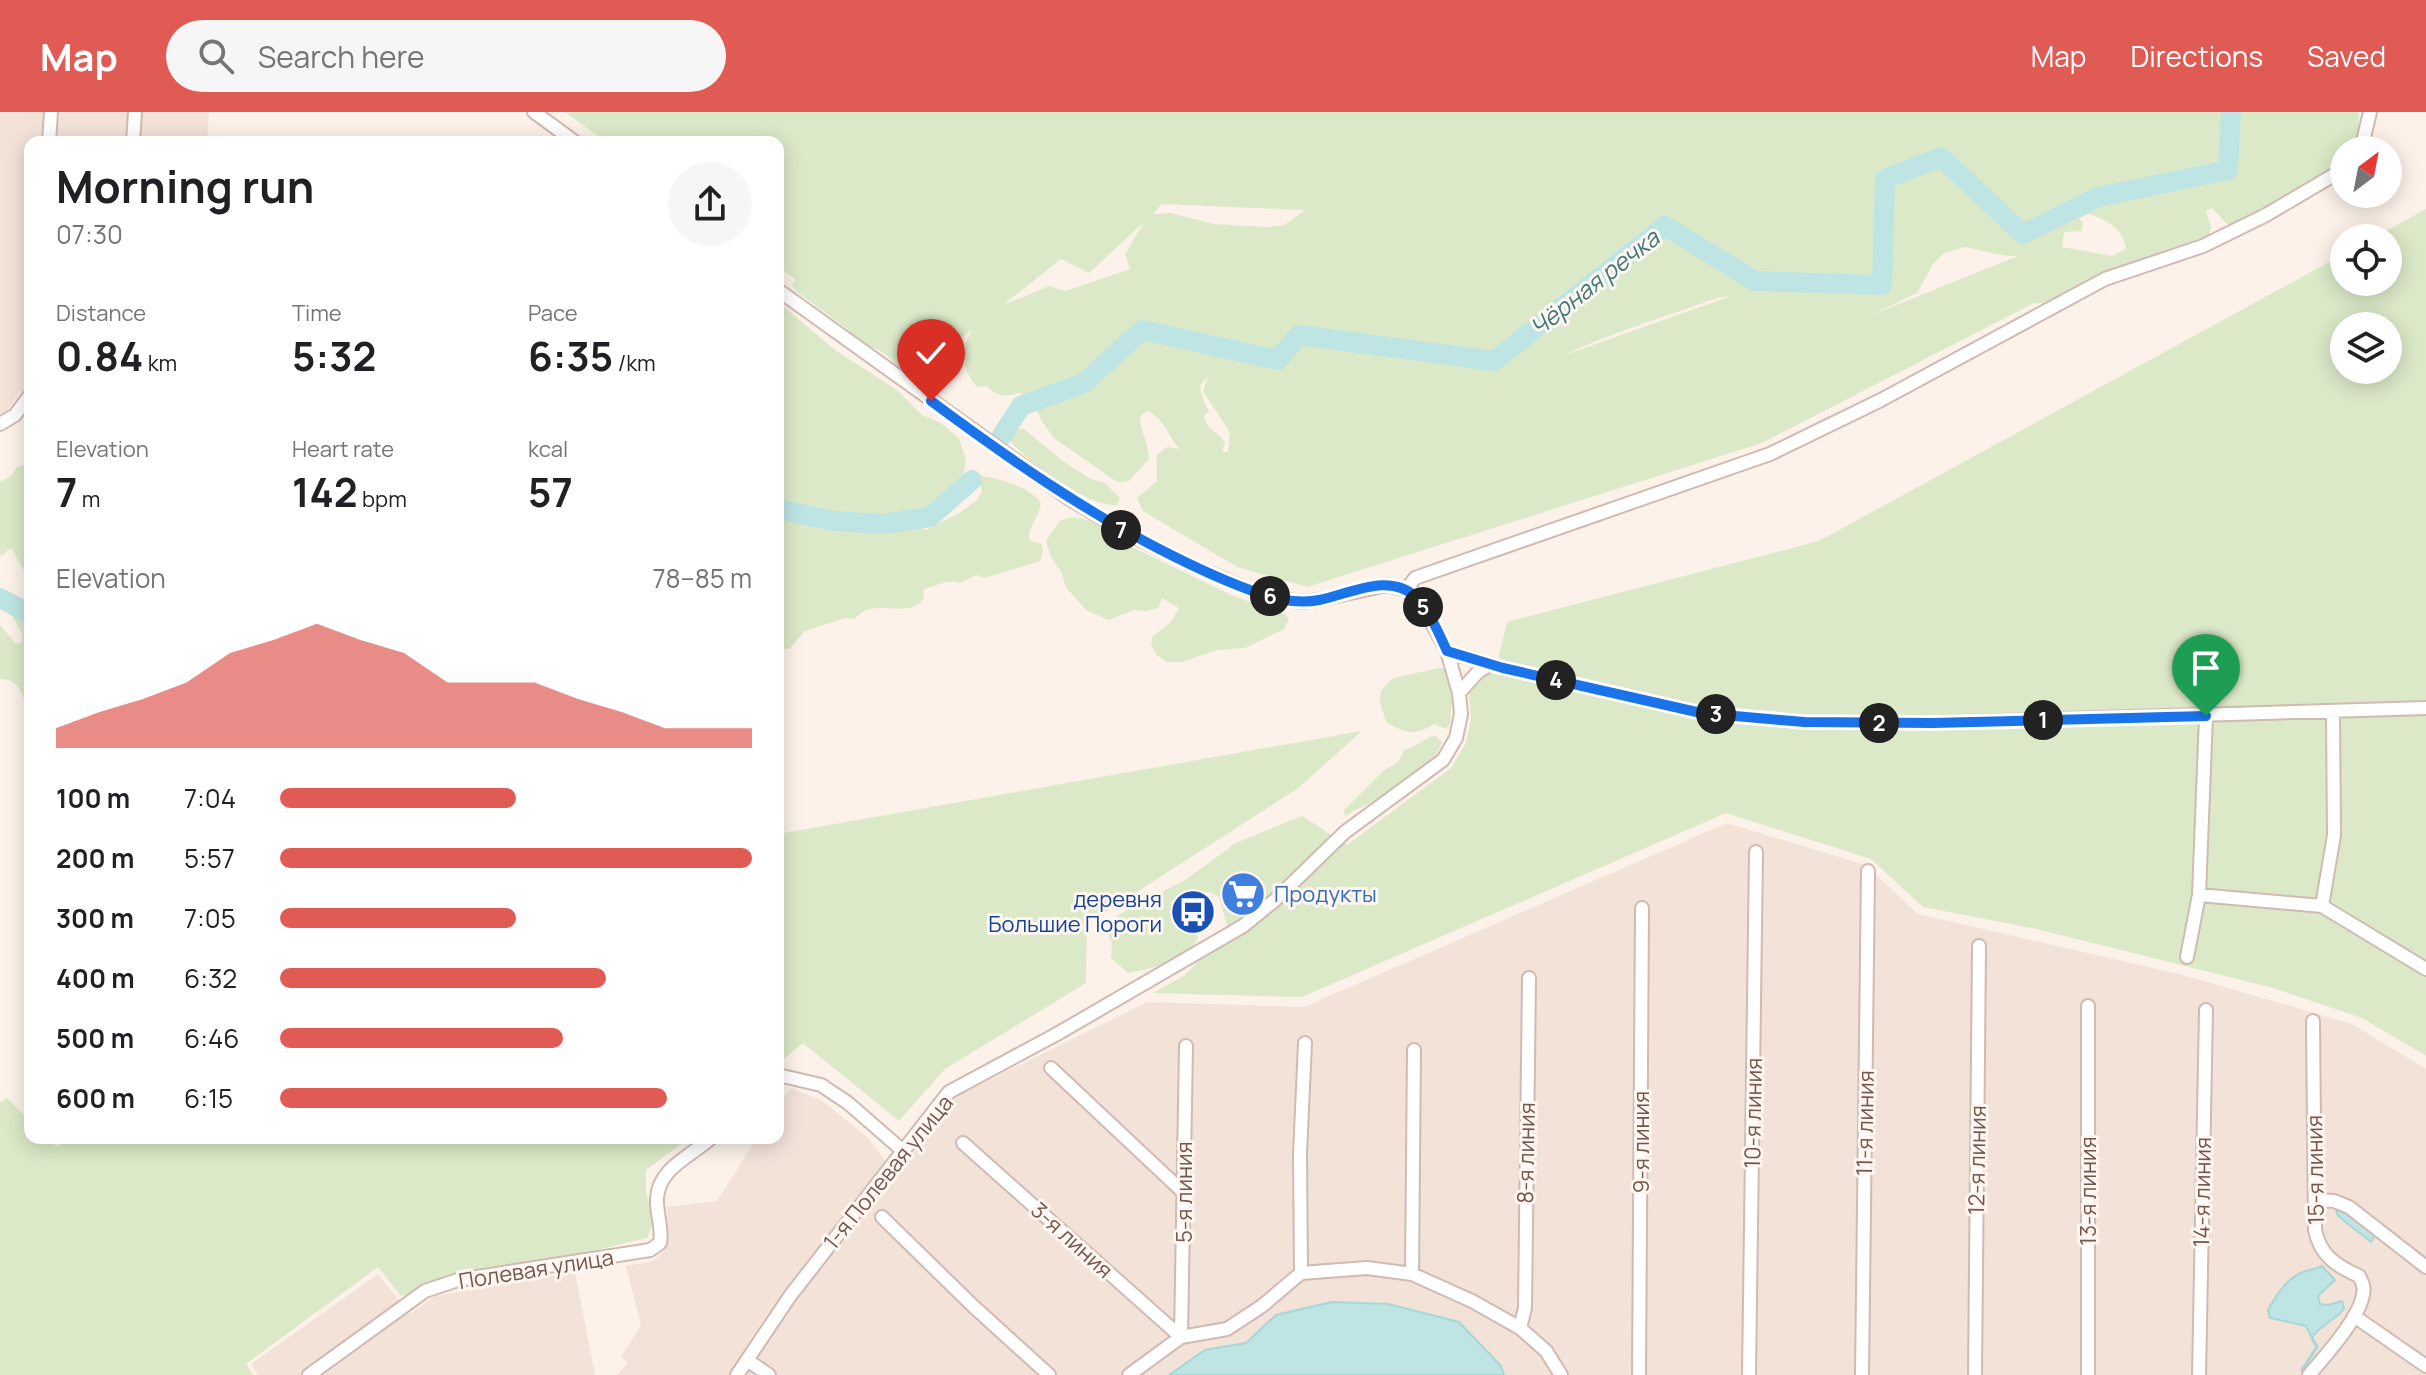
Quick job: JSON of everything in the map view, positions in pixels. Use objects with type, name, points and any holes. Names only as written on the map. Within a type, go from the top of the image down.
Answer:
[{"type":"street","points":[[49,136],[51,112]]},
{"type":"street","points":[[133,136],[135,112]]},
{"type":"street","points":[[534,112],[567,136]]},
{"type":"street","points":[[2364,136],[2370,112]]},
{"type":"street","points":[[784,294],[1011,460],[1127,533],[1257,593],[1291,601],[1319,600],[1361,588],[1387,585],[1406,590],[1415,578],[1770,454],[1881,400],[2105,279],[2203,246],[2266,215],[2330,177]]},
{"type":"street","points":[[0,424],[15,415],[24,403]]},
{"type":"street","name":"1-я Полевая улица","points":[[737,1375],[790,1296],[949,1092],[1057,1034],[1227,935],[1274,901],[1363,818],[1443,760],[1451,750],[1459,728],[1459,693],[1447,651],[1422,605],[1406,590]]},
{"type":"street","points":[[1447,651],[1701,713],[1804,722],[1933,723],[2426,708]]},
{"type":"street","points":[[1459,693],[1478,672],[1491,664]]},
{"type":"street","points":[[2322,906],[2334,835],[2333,712]]},
{"type":"street","points":[[2187,957],[2199,895],[2206,716]]},
{"type":"street","name":"10-я линия","points":[[1749,1375],[1756,852]]},
{"type":"street","name":"11-я линия","points":[[1862,1375],[1868,871]]},
{"type":"street","points":[[2199,895],[2322,906],[2426,969]]},
{"type":"street","name":"9-я линия","points":[[1639,1375],[1642,908]]},
{"type":"street","name":"12-я линия","points":[[1975,1375],[1979,946]]},
{"type":"street","name":"8-я линия","points":[[1520,1328],[1525,1308],[1529,978]]},
{"type":"street","name":"13-я линия","points":[[2088,1006],[2088,1375]]},
{"type":"street","name":"14-я линия","points":[[2199,1375],[2206,1010]]},
{"type":"street","name":"15-я линия","points":[[2309,1375],[2354,1316],[2363,1297],[2364,1285],[2359,1276],[2328,1258],[2318,1243],[2315,1230],[2313,1021]]},
{"type":"street","points":[[1301,1273],[1300,1154],[1305,1043]]},
{"type":"street","name":"5-я линия","points":[[1181,1337],[1186,1046]]},
{"type":"street","points":[[1412,1274],[1414,1050]]},
{"type":"street","points":[[1051,1068],[1183,1192]]},
{"type":"street","points":[[784,1076],[821,1085],[856,1110],[902,1150]]},
{"type":"street","name":"3-я линия","points":[[963,1143],[1181,1337]]},
{"type":"street","name":"Полевая улица","points":[[309,1375],[425,1291],[458,1280],[650,1250],[660,1243],[662,1233],[657,1199],[661,1180],[703,1144]]},
{"type":"street","points":[[2316,1200],[2334,1201],[2349,1207],[2426,1267]]},
{"type":"street","points":[[882,1217],[1049,1375]]},
{"type":"street","points":[[2426,1260],[2426,1267]]},
{"type":"street","points":[[1129,1375],[1181,1337],[1227,1329],[1262,1306],[1301,1273],[1367,1268],[1412,1274],[1472,1301],[1520,1328],[1546,1351],[1561,1375]]},
{"type":"street","points":[[2354,1316],[2426,1366]]},
{"type":"street","points":[[747,1360],[769,1375]]},
{"type":"shaded area","points":[[0,112],[209,112],[207,136],[24,136],[24,393],[20,391],[5,414],[0,413]]},
{"type":"shaded area","points":[[1727,823],[1865,865],[1918,914],[2183,975],[2352,1024],[2426,1069],[2426,1375],[616,1375],[628,1363],[621,1357],[641,1325],[626,1266],[653,1261],[663,1252],[669,1236],[667,1207],[717,1201],[753,1144],[784,1144],[784,1097],[792,1088],[821,1100],[867,1137],[894,1172],[955,1097],[1147,1002],[1304,1007]]},
{"type":"shaded area","points":[[575,1272],[595,1375],[258,1375],[251,1364],[378,1274],[410,1314],[435,1296]]},
{"type":"green space","points":[[565,112],[2359,112],[2359,136],[2330,136],[2330,173],[2230,227],[2212,208],[2206,211],[2211,228],[2209,235],[2202,239],[2100,275],[2044,303],[2034,303],[1762,443],[1307,587],[1237,567],[1143,511],[1137,498],[1157,481],[1157,455],[1167,447],[1180,449],[1153,414],[1147,411],[1140,416],[1149,459],[1129,481],[1117,482],[1054,438],[1041,420],[1033,401],[1020,393],[1002,395],[987,386],[977,387],[971,380],[964,359],[972,330],[919,370],[913,366],[914,373],[909,374],[882,352],[860,341],[791,284],[796,280],[784,271],[784,136],[598,136]],"holes":[[[1162,204],[1303,210],[1284,225],[1267,227],[1213,224],[1171,213],[1153,214]],[[2089,214],[2108,222],[2118,231],[2126,249],[2112,256],[2062,247],[2064,232],[2081,231],[2083,224],[2079,218]],[[1144,222],[1125,254],[1130,269],[1066,291],[1049,286],[1003,305],[1061,259],[1089,273]],[[1964,247],[2018,256],[1869,316],[1917,293],[1933,264],[1943,254]],[[1728,297],[1562,356],[1619,332]],[[1209,375],[1203,391],[1230,433],[1228,452],[1222,452],[1225,443],[1205,421],[1204,416],[1209,411],[1200,386]]]},
{"type":"green space","points":[[2426,209],[2426,1056],[2362,1018],[2273,988],[2036,929],[1923,907],[1871,859],[1726,813],[1302,997],[1153,993],[1185,975],[1206,953],[1231,938],[1219,897],[1210,892],[1202,893],[1190,908],[1198,938],[1186,953],[1168,963],[1128,973],[1111,958],[1112,943],[1106,930],[1118,915],[1185,880],[1236,843],[1302,816],[1347,845],[1451,768],[1466,743],[1471,719],[1469,694],[1484,677],[1495,672],[1507,622],[1819,541],[2330,262],[2330,296],[2402,296],[2402,224],[2399,224]]},
{"type":"green space","points":[[784,307],[835,350],[897,390],[922,415],[941,423],[959,438],[966,460],[961,486],[948,506],[911,519],[916,525],[926,530],[961,512],[977,500],[982,491],[982,476],[1023,488],[1041,503],[1029,540],[1041,544],[1043,550],[1040,561],[985,578],[977,575],[960,583],[951,582],[923,590],[924,598],[912,607],[872,609],[854,619],[845,618],[805,631],[789,649],[784,649]]},
{"type":"green space","points":[[1024,429],[1064,462],[1091,479],[1105,483],[1120,498],[1117,505],[1091,499],[1046,472],[1011,442],[1010,432]]},
{"type":"green space","points":[[24,465],[24,571],[12,549],[0,555],[0,482],[11,476],[17,467]]},
{"type":"green space","points":[[1074,517],[1096,522],[1107,535],[1233,596],[1285,614],[1289,619],[1284,629],[1245,648],[1217,650],[1182,662],[1167,662],[1157,655],[1151,645],[1152,637],[1171,622],[1179,608],[1162,598],[1158,608],[1134,610],[1109,620],[1086,610],[1065,586],[1046,541],[1060,521]]},
{"type":"green space","points":[[12,616],[24,622],[24,699],[13,682],[0,679],[0,625],[16,644],[22,642],[22,633]]},
{"type":"green space","points":[[1446,669],[1452,698],[1450,724],[1446,729],[1434,724],[1410,732],[1386,722],[1380,702],[1381,690],[1393,678]]},
{"type":"green space","points":[[1362,731],[1297,789],[1087,924],[1086,983],[945,1069],[899,1121],[803,1043],[784,1059],[784,833]]},
{"type":"green space","points":[[1435,735],[1442,742],[1426,767],[1401,786],[1345,816],[1344,810],[1383,771],[1398,762],[1404,750]]},
{"type":"green space","points":[[7,1098],[24,1115],[24,1144],[54,1144],[57,1147],[62,1144],[681,1144],[646,1170],[646,1191],[653,1223],[647,1238],[401,1296],[378,1267],[246,1364],[253,1375],[0,1375],[0,1102]]},
{"type":"water","points":[[2339,1208],[2372,1233],[2374,1237],[2371,1242],[2338,1216],[2336,1210]]},
{"type":"water","points":[[2322,1266],[2335,1280],[2318,1296],[2320,1304],[2342,1301],[2344,1308],[2341,1312],[2312,1338],[2306,1326],[2270,1318],[2268,1310],[2288,1282],[2300,1273]]},
{"type":"water","points":[[1332,1302],[1388,1304],[1459,1322],[1501,1366],[1504,1375],[1169,1375],[1205,1350],[1246,1343],[1276,1315]]},
{"type":"waterway","name":"Чёрная речка","points":[[998,442],[1021,406],[1084,383],[1142,330],[1278,360],[1299,335],[1494,361],[1665,226],[1755,281],[1882,285],[1885,179],[1941,157],[2023,234],[2098,197],[2228,170],[2231,112]]},
{"type":"waterway","name":"Чёрная речка","points":[[784,510],[833,521],[883,524],[930,517],[972,480]]},
{"type":"waterway","name":"Чёрная речка","points":[[0,598],[24,611]]},
{"type":"waterway","points":[[2302,1370],[2317,1347],[2312,1338]]},
{"type":"place","name":"Продукты","points":[[1243,894]]},
{"type":"place","name":"деревня Большие Пороги","points":[[1193,912]]},
{"type":"route","points":[[931,401],[1068,498],[1127,533],[1191,565],[1257,593],[1302,602],[1361,588],[1398,586],[1415,596],[1422,605],[1447,651],[1503,668],[1701,713],[1804,722],[1933,723],[2206,716]]}]
